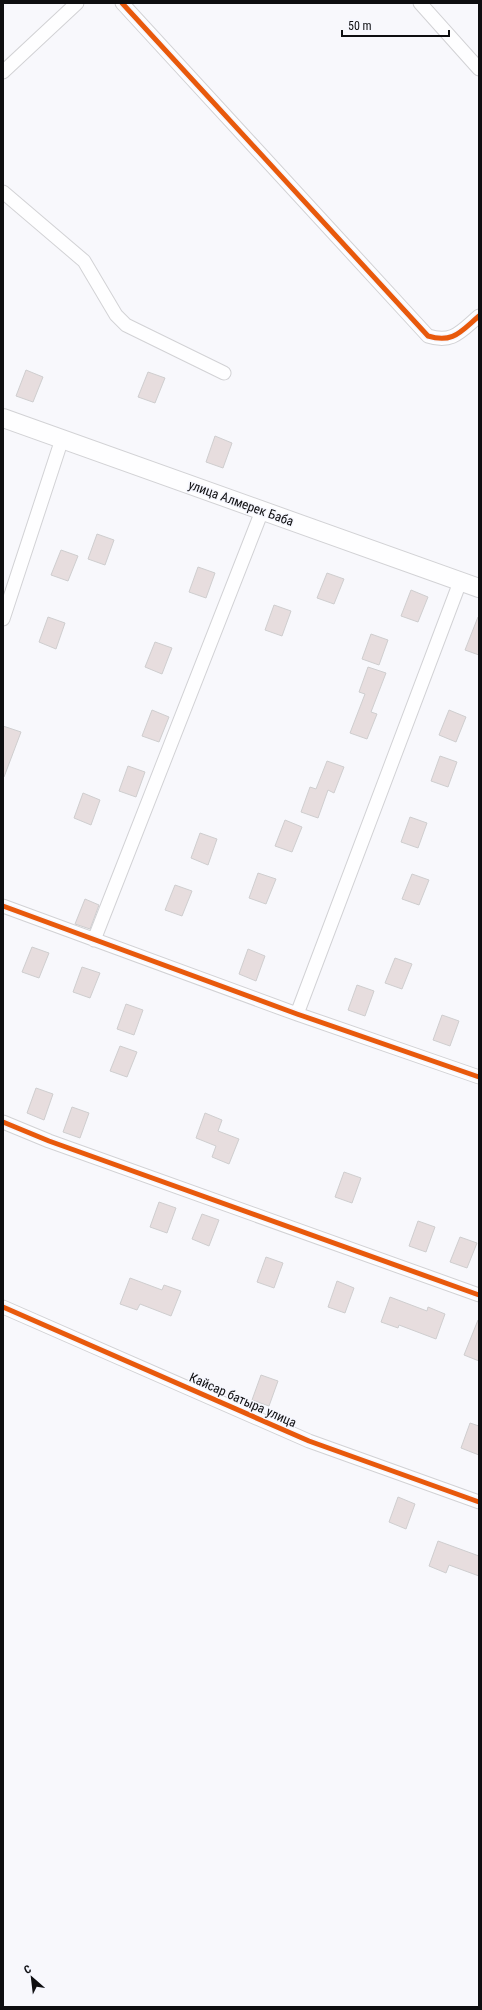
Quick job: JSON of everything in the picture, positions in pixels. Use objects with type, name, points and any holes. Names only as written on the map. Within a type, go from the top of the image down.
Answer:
[{"type":"street","points":[[3,72],[77,3]]},
{"type":"street","points":[[122,3],[428,336],[438,339],[451,339],[479,316]]},
{"type":"street","points":[[420,3],[479,69]]},
{"type":"street","points":[[3,192],[84,261],[116,315],[126,325],[224,373]]},
{"type":"street","name":"улица Алмерек Баба","points":[[3,418],[479,588]]},
{"type":"street","points":[[3,619],[62,439]]},
{"type":"street","points":[[94,940],[262,511]]},
{"type":"street","points":[[297,1014],[460,582]]},
{"type":"street","points":[[3,906],[297,1014],[479,1077]]},
{"type":"street","points":[[3,1122],[49,1141],[479,1294]]},
{"type":"street","name":"Кайсар батыра улица","points":[[3,1307],[310,1441],[479,1502]]},
{"type":"building","points":[[26,370],[43,377],[33,402],[16,396]]},
{"type":"building","points":[[148,372],[165,378],[155,403],[138,397]]},
{"type":"building","points":[[215,436],[232,443],[223,468],[206,462]]},
{"type":"building","points":[[97,534],[114,540],[105,565],[88,559]]},
{"type":"building","points":[[61,550],[78,556],[68,581],[51,575]]},
{"type":"building","points":[[198,567],[215,573],[206,598],[189,592]]},
{"type":"building","points":[[327,573],[344,579],[334,604],[317,598]]},
{"type":"building","points":[[411,590],[428,597],[418,622],[401,616]]},
{"type":"building","points":[[274,605],[291,611],[282,636],[265,630]]},
{"type":"building","points":[[48,617],[65,623],[56,649],[39,642]]},
{"type":"building","points":[[479,617],[479,655],[465,650]]},
{"type":"building","points":[[371,634],[388,640],[379,665],[362,659]]},
{"type":"building","points":[[155,642],[172,648],[162,674],[145,667]]},
{"type":"building","points":[[368,667],[386,673],[371,712],[377,714],[367,739],[350,733],[365,694],[359,692]]},
{"type":"building","points":[[152,710],[169,717],[159,742],[142,736]]},
{"type":"building","points":[[449,710],[466,717],[456,742],[439,735]]},
{"type":"building","points":[[3,726],[21,732],[4,777],[3,776]]},
{"type":"building","points":[[440,756],[457,762],[448,787],[431,781]]},
{"type":"building","points":[[327,761],[344,767],[334,793],[328,790],[318,818],[301,812],[310,787],[316,789]]},
{"type":"building","points":[[128,766],[145,772],[136,797],[119,791]]},
{"type":"building","points":[[83,793],[100,800],[91,825],[74,818]]},
{"type":"building","points":[[410,817],[427,823],[418,848],[401,842]]},
{"type":"building","points":[[285,820],[302,827],[292,852],[275,846]]},
{"type":"building","points":[[200,833],[217,839],[208,865],[191,858]]},
{"type":"building","points":[[258,873],[276,879],[266,904],[249,898]]},
{"type":"building","points":[[412,874],[429,880],[419,905],[402,899]]},
{"type":"building","points":[[175,885],[192,891],[182,916],[165,910]]},
{"type":"building","points":[[85,899],[99,905],[90,929],[75,924]]},
{"type":"building","points":[[32,947],[49,953],[39,978],[22,972]]},
{"type":"building","points":[[248,949],[265,956],[256,981],[239,974]]},
{"type":"building","points":[[395,958],[412,964],[402,989],[385,983]]},
{"type":"building","points":[[82,967],[100,973],[90,998],[73,992]]},
{"type":"building","points":[[357,985],[374,991],[365,1016],[348,1010]]},
{"type":"building","points":[[126,1004],[143,1010],[134,1035],[117,1029]]},
{"type":"building","points":[[442,1015],[459,1021],[450,1046],[433,1040]]},
{"type":"building","points":[[120,1046],[137,1052],[127,1077],[110,1071]]},
{"type":"building","points":[[36,1088],[53,1094],[44,1120],[27,1113]]},
{"type":"building","points":[[72,1107],[89,1113],[80,1138],[63,1132]]},
{"type":"building","points":[[205,1113],[222,1120],[218,1131],[239,1139],[229,1164],[212,1157],[216,1146],[196,1138]]},
{"type":"building","points":[[344,1172],[361,1178],[352,1203],[335,1197]]},
{"type":"building","points":[[159,1202],[176,1208],[167,1233],[150,1227]]},
{"type":"building","points":[[202,1214],[219,1220],[209,1246],[192,1239]]},
{"type":"building","points":[[418,1221],[435,1227],[426,1252],[409,1246]]},
{"type":"building","points":[[460,1237],[477,1243],[467,1268],[450,1262]]},
{"type":"building","points":[[266,1257],[283,1263],[274,1288],[257,1282]]},
{"type":"building","points":[[130,1278],[162,1290],[164,1285],[181,1291],[171,1316],[140,1304],[137,1310],[120,1304]]},
{"type":"building","points":[[337,1281],[354,1288],[345,1313],[328,1307]]},
{"type":"building","points":[[390,1297],[427,1311],[428,1307],[445,1314],[436,1339],[399,1325],[398,1328],[381,1322]]},
{"type":"building","points":[[479,1320],[479,1361],[464,1355]]},
{"type":"building","points":[[261,1375],[278,1381],[269,1406],[252,1400]]},
{"type":"building","points":[[470,1423],[479,1426],[479,1455],[461,1448]]},
{"type":"building","points":[[398,1497],[415,1504],[406,1529],[389,1522]]},
{"type":"building","points":[[438,1541],[479,1556],[479,1576],[449,1565],[446,1573],[429,1566]]},
{"type":"cycle path","points":[[122,3],[428,336],[444,338],[456,335],[479,316]]},
{"type":"cycle path","points":[[3,906],[297,1014],[479,1077]]},
{"type":"cycle path","points":[[3,1122],[49,1141],[479,1295]]},
{"type":"cycle path","points":[[3,1307],[309,1441],[479,1502]]}]
